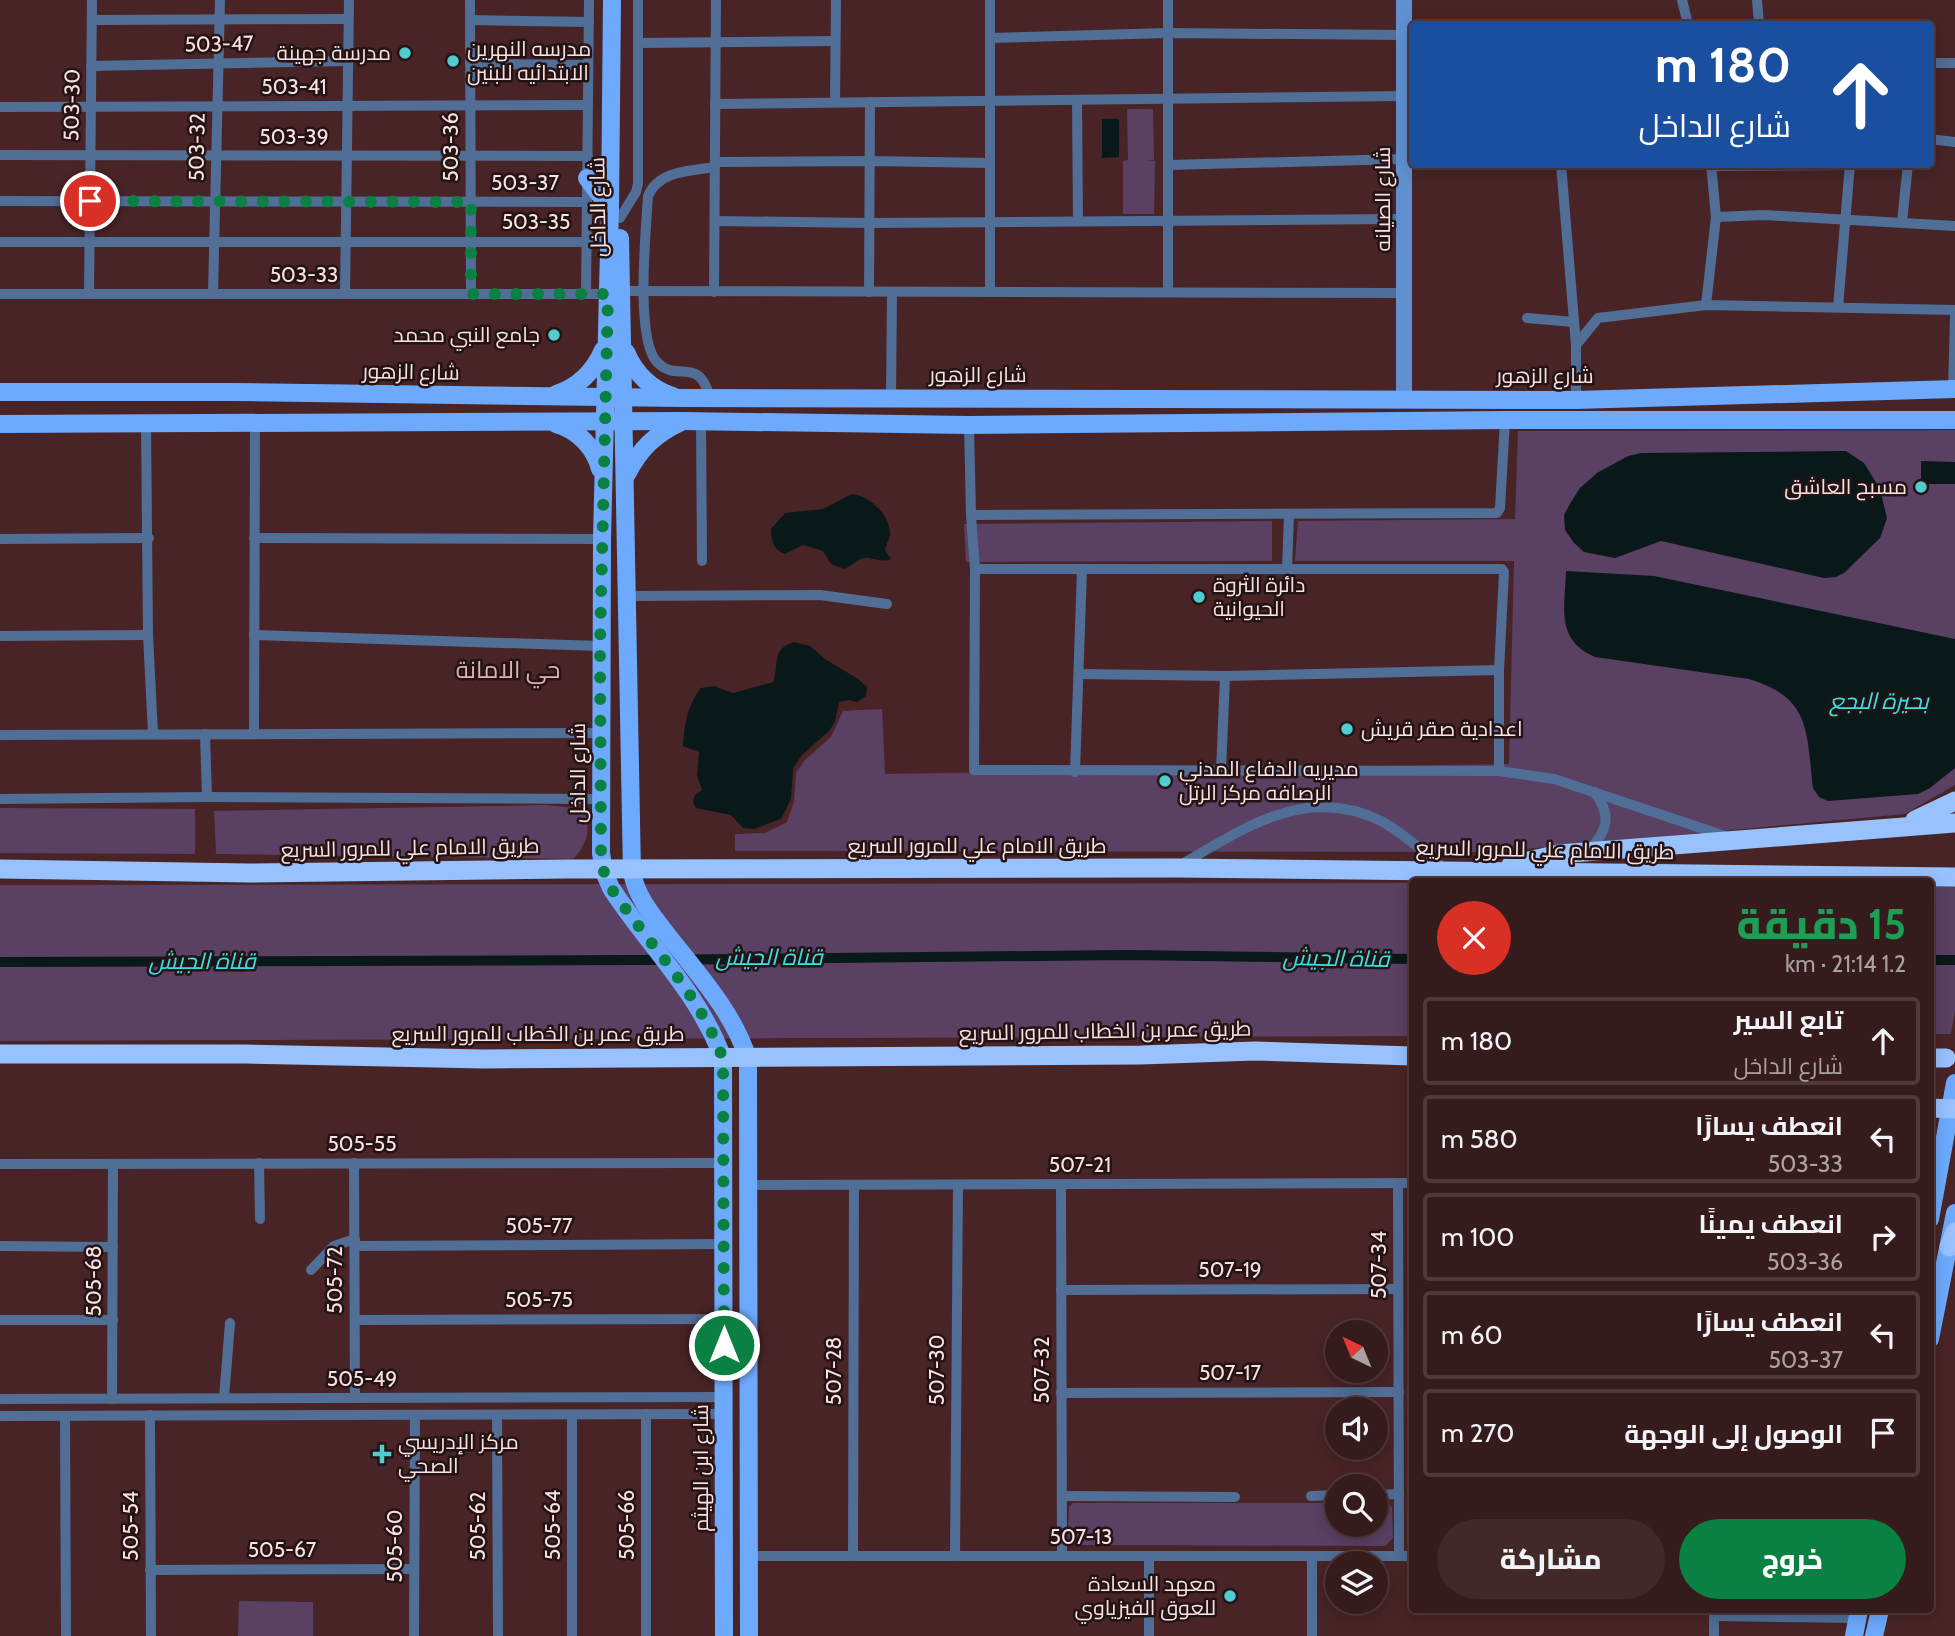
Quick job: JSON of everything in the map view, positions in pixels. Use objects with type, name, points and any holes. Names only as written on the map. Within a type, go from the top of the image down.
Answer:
[{"type":"highway","points":[[1889,828],[1926,816],[1955,802]]},
{"type":"highway","points":[[1488,872],[1551,855],[1955,823]]},
{"type":"highway","name":"طريق الامام علي للمرور السريع","points":[[0,869],[249,873],[1176,867],[1955,877]]},
{"type":"highway","name":"طريق عمر بن الخطاب للمرور السريع","points":[[0,1054],[245,1054],[482,1059],[1141,1055],[1255,1051],[1409,1056]]},
{"type":"main road","name":"شارع الداخل","points":[[612,0],[615,293],[614,340],[604,397],[600,646],[600,799],[604,872],[611,888],[700,1009],[716,1038],[723,1059],[723,1090]]},
{"type":"main road","name":"شارع الداخل","points":[[615,293],[609,242],[615,213],[622,0]]},
{"type":"main road","points":[[587,178],[615,213]]},
{"type":"main road","name":"شارع الداخل","points":[[614,340],[624,397],[625,421],[632,873],[640,899],[737,1031],[748,1059],[748,1185]]},
{"type":"main road","points":[[546,397],[573,387],[585,378],[614,340],[643,379],[655,388],[683,398]]},
{"type":"main road","name":"شارع الزهور","points":[[0,392],[683,398],[1576,400],[1954,389]]},
{"type":"main road","points":[[1505,421],[1506,399]]},
{"type":"main road","points":[[0,424],[701,421],[969,425],[1955,420]]},
{"type":"main road","points":[[626,477],[635,459],[648,443],[664,430],[682,421]]},
{"type":"main road","points":[[546,422],[577,434],[594,453],[603,477]]},
{"type":"main road","points":[[602,511],[626,510]]},
{"type":"main road","name":"شارع ابن الهيثم","points":[[723,1090],[724,1636]]},
{"type":"main road","points":[[1934,1193],[1948,1102]]},
{"type":"main road","points":[[748,1185],[749,1636]]},
{"type":"main road","points":[[1934,1321],[1955,1213]]},
{"type":"main road","points":[[724,1222],[748,1221]]},
{"type":"main road","points":[[1874,1636],[1879,1613]]},
{"type":"main road","points":[[1854,1636],[1859,1614]]},
{"type":"street","name":"503-30","points":[[89,294],[92,0]]},
{"type":"street","name":"503-32","points":[[213,294],[220,0]]},
{"type":"street","points":[[345,294],[349,0]]},
{"type":"street","name":"503-36","points":[[470,0],[471,294]]},
{"type":"street","points":[[586,294],[589,0]]},
{"type":"street","points":[[615,213],[636,192],[638,184],[638,0]]},
{"type":"street","points":[[714,292],[716,0]]},
{"type":"street","points":[[835,102],[836,0]]},
{"type":"street","points":[[990,0],[990,292]]},
{"type":"street","points":[[1168,0],[1168,292]]},
{"type":"street","name":"شارع الصيانه","points":[[1404,0],[1404,398]]},
{"type":"street","points":[[1682,0],[1687,21]]},
{"type":"street","points":[[1757,0],[1759,21]]},
{"type":"street","points":[[92,20],[348,19]]},
{"type":"street","points":[[470,20],[589,22]]},
{"type":"street","points":[[990,38],[1168,33],[1404,35]]},
{"type":"street","points":[[638,43],[835,41]]},
{"type":"street","name":"503-47","points":[[91,66],[348,61]]},
{"type":"street","points":[[1934,63],[1955,63]]},
{"type":"street","points":[[470,64],[588,65]]},
{"type":"street","points":[[715,104],[1405,96]]},
{"type":"street","points":[[1077,100],[1078,221]]},
{"type":"street","points":[[869,292],[870,102]]},
{"type":"street","name":"503-41","points":[[0,107],[588,105]]},
{"type":"street","points":[[1934,139],[1955,142]]},
{"type":"street","name":"503-39","points":[[0,155],[587,156]]},
{"type":"street","points":[[1168,165],[1403,159]]},
{"type":"street","points":[[709,398],[701,377],[692,372],[669,370],[658,364],[651,354],[647,338],[644,292],[648,196],[661,180],[674,173],[715,164],[870,161],[990,163]]},
{"type":"street","points":[[1561,168],[1576,345],[1576,400]]},
{"type":"street","points":[[1706,305],[1716,217],[1712,168]]},
{"type":"street","points":[[1838,307],[1850,168]]},
{"type":"street","points":[[1902,222],[1908,168]]},
{"type":"street","points":[[636,192],[651,189]]},
{"type":"street","name":"503-37","points":[[0,201],[587,202]]},
{"type":"street","points":[[1716,217],[1764,215],[1955,226]]},
{"type":"street","points":[[715,221],[870,223],[1403,219]]},
{"type":"street","name":"503-35","points":[[0,242],[609,242]]},
{"type":"street","points":[[891,398],[892,292]]},
{"type":"street","name":"503-33","points":[[0,294],[1404,293]]},
{"type":"street","points":[[1576,345],[1598,318],[1706,305],[1955,310]]},
{"type":"street","points":[[1954,389],[1955,317]]},
{"type":"street","points":[[1527,318],[1574,322]]},
{"type":"street","points":[[701,421],[702,561]]},
{"type":"street","points":[[971,515],[1497,513],[1500,508],[1505,421]]},
{"type":"street","points":[[254,734],[255,423]]},
{"type":"street","points":[[146,424],[148,635],[153,734]]},
{"type":"street","points":[[969,425],[975,569],[974,770],[1499,771],[1554,779],[1738,840]]},
{"type":"street","points":[[1287,569],[1289,514]]},
{"type":"street","points":[[0,539],[149,538]]},
{"type":"street","points":[[254,538],[602,539]]},
{"type":"street","points":[[975,569],[1502,569],[1499,771]]},
{"type":"street","points":[[1075,772],[1082,569]]},
{"type":"street","points":[[628,596],[820,595],[887,604]]},
{"type":"street","points":[[0,636],[148,635]]},
{"type":"street","points":[[254,635],[600,646]]},
{"type":"street","points":[[1079,674],[1225,676],[1499,670]]},
{"type":"street","points":[[1221,772],[1225,676]]},
{"type":"street","points":[[0,735],[600,733]]},
{"type":"street","points":[[205,734],[207,797]]},
{"type":"street","points":[[1587,852],[1602,835],[1607,817],[1605,808],[1594,792]]},
{"type":"street","points":[[0,799],[600,799]]},
{"type":"street","points":[[1176,867],[1269,816],[1325,807],[1353,811],[1380,821],[1397,830],[1447,871]]},
{"type":"street","points":[[259,1163],[260,1219]]},
{"type":"street","name":"505-72","points":[[354,1163],[355,1398]]},
{"type":"street","name":"505-55","points":[[0,1164],[723,1163]]},
{"type":"street","name":"505-68","points":[[112,1399],[113,1164]]},
{"type":"street","name":"507-34","points":[[1398,1183],[1399,1556]]},
{"type":"street","name":"507-21","points":[[748,1185],[1409,1183]]},
{"type":"street","name":"507-28","points":[[853,1556],[854,1185]]},
{"type":"street","name":"507-30","points":[[955,1556],[958,1185]]},
{"type":"street","name":"507-32","points":[[1061,1185],[1062,1556]]},
{"type":"street","points":[[311,1270],[334,1246],[355,1243]]},
{"type":"street","name":"505-77","points":[[355,1243],[724,1244]]},
{"type":"street","points":[[0,1247],[113,1247]]},
{"type":"street","name":"507-19","points":[[1061,1290],[1398,1289]]},
{"type":"street","name":"505-75","points":[[355,1320],[724,1319]]},
{"type":"street","points":[[0,1320],[113,1320]]},
{"type":"street","points":[[224,1398],[230,1323]]},
{"type":"street","name":"507-17","points":[[1061,1393],[1399,1392]]},
{"type":"street","name":"505-49","points":[[0,1399],[355,1398],[724,1405]]},
{"type":"street","points":[[88,1399],[89,1415]]},
{"type":"street","name":"505-49","points":[[0,1416],[646,1415],[724,1405]]},
{"type":"street","name":"505-54","points":[[150,1415],[150,1636]]},
{"type":"street","name":"505-60","points":[[414,1636],[415,1415]]},
{"type":"street","name":"505-62","points":[[497,1415],[498,1636]]},
{"type":"street","name":"505-64","points":[[572,1415],[572,1636]]},
{"type":"street","name":"505-66","points":[[646,1415],[646,1636]]},
{"type":"street","points":[[65,1417],[66,1636]]},
{"type":"street","points":[[1388,1494],[1399,1494]]},
{"type":"street","points":[[1311,1496],[1325,1495]]},
{"type":"street","points":[[1062,1496],[1235,1497]]},
{"type":"street","name":"507-13","points":[[749,1556],[1409,1556]]},
{"type":"street","points":[[1149,1636],[1150,1556]]},
{"type":"street","points":[[1312,1556],[1312,1636]]},
{"type":"street","name":"505-67","points":[[150,1570],[414,1569]]},
{"type":"street","points":[[1714,1636],[1714,1613],[1859,1614]]},
{"type":"shaded area","points":[[1127,109],[1153,109],[1154,160],[1146,160],[1155,161],[1154,214],[1123,214],[1123,161],[1128,160]]},
{"type":"shaded area","points":[[1955,430],[1955,785],[1905,814],[1494,852],[735,851],[735,834],[765,833],[787,822],[794,802],[796,773],[804,761],[831,737],[843,711],[882,709],[885,774],[1509,764],[1514,561],[1295,561],[1298,521],[1515,519],[1518,431]]},
{"type":"shaded area","points":[[1272,521],[1272,561],[966,562],[964,524]]},
{"type":"shaded area","points":[[546,805],[584,809],[587,835],[582,848],[573,859],[216,854],[214,811]]},
{"type":"shaded area","points":[[0,808],[195,809],[195,854],[0,853]]},
{"type":"shaded area","points":[[1409,883],[1409,1036],[0,1041],[0,885]]},
{"type":"shaded area","points":[[1934,883],[1955,883],[1955,1011],[1951,1034],[1934,1034]]},
{"type":"shaded area","points":[[1073,1503],[1325,1503],[1325,1537],[1388,1537],[1388,1504],[1392,1507],[1393,1538],[1385,1546],[1082,1545],[1071,1542],[1068,1538],[1069,1507]]},
{"type":"shaded area","points":[[239,1601],[313,1602],[313,1636],[238,1636]]},
{"type":"water","points":[[1102,119],[1119,119],[1119,157],[1102,158]]},
{"type":"water","points":[[1846,451],[1864,463],[1880,489],[1887,518],[1880,538],[1844,573],[1836,577],[1824,578],[1661,541],[1615,558],[1584,552],[1565,530],[1564,515],[1580,488],[1597,473],[1628,456],[1641,453]]},
{"type":"water","points":[[1921,461],[1955,462],[1955,484],[1921,484]]},
{"type":"water","points":[[852,494],[872,502],[886,519],[890,533],[885,550],[891,559],[884,561],[863,558],[844,569],[831,564],[823,551],[803,545],[785,554],[776,548],[771,529],[785,513],[823,509]]},
{"type":"water","name":"بحيرة البجع","points":[[1566,571],[1654,576],[1955,639],[1955,768],[1918,794],[1828,801],[1819,797],[1813,788],[1809,750],[1802,720],[1785,696],[1749,679],[1595,657],[1582,650],[1573,641],[1565,621]]},
{"type":"water","points":[[794,642],[810,646],[825,659],[858,679],[867,687],[866,696],[857,702],[839,702],[830,730],[802,755],[793,768],[791,799],[781,819],[754,829],[743,828],[731,815],[696,808],[693,802],[695,795],[702,790],[697,775],[699,752],[683,746],[688,715],[701,688],[714,686],[733,693],[773,682],[779,653],[786,645]]},
{"type":"waterway","name":"قناة الجيش","points":[[0,962],[1127,955],[1409,959]]},
{"type":"waterway","name":"قناة الجيش","points":[[1934,960],[1955,960]]},
{"type":"place","name":"مدرسة جهينة","points":[[405,53]]},
{"type":"place","name":"مدرسه النهرين الابتدائيه للبنين","points":[[453,61]]},
{"type":"place","name":"جامع النبي محمد","points":[[554,335]]},
{"type":"place","name":"مسبح العاشق","points":[[1921,487]]},
{"type":"place","name":"دائرة الثروة الحيوانية","points":[[1199,597]]},
{"type":"place","name":"اعدادية صقر قريش","points":[[1347,729]]},
{"type":"place","name":"مديريه الدفاع المدني الرصافه مركز الرتل","points":[[1165,781]]},
{"type":"place","name":"مركز الإدريسي الصحي","points":[[382,1454]]},
{"type":"place","name":"معهد السعادة للعوق الفيزياوي","points":[[1230,1596]]},
{"type":"district","name":"حي الامانة","points":[[508,670]]},
{"type":"route","points":[[90,201],[471,202],[471,294],[608,294],[603,421],[600,646],[601,853],[604,872],[611,888],[700,1009],[716,1038],[723,1059],[724,1345]]}]
